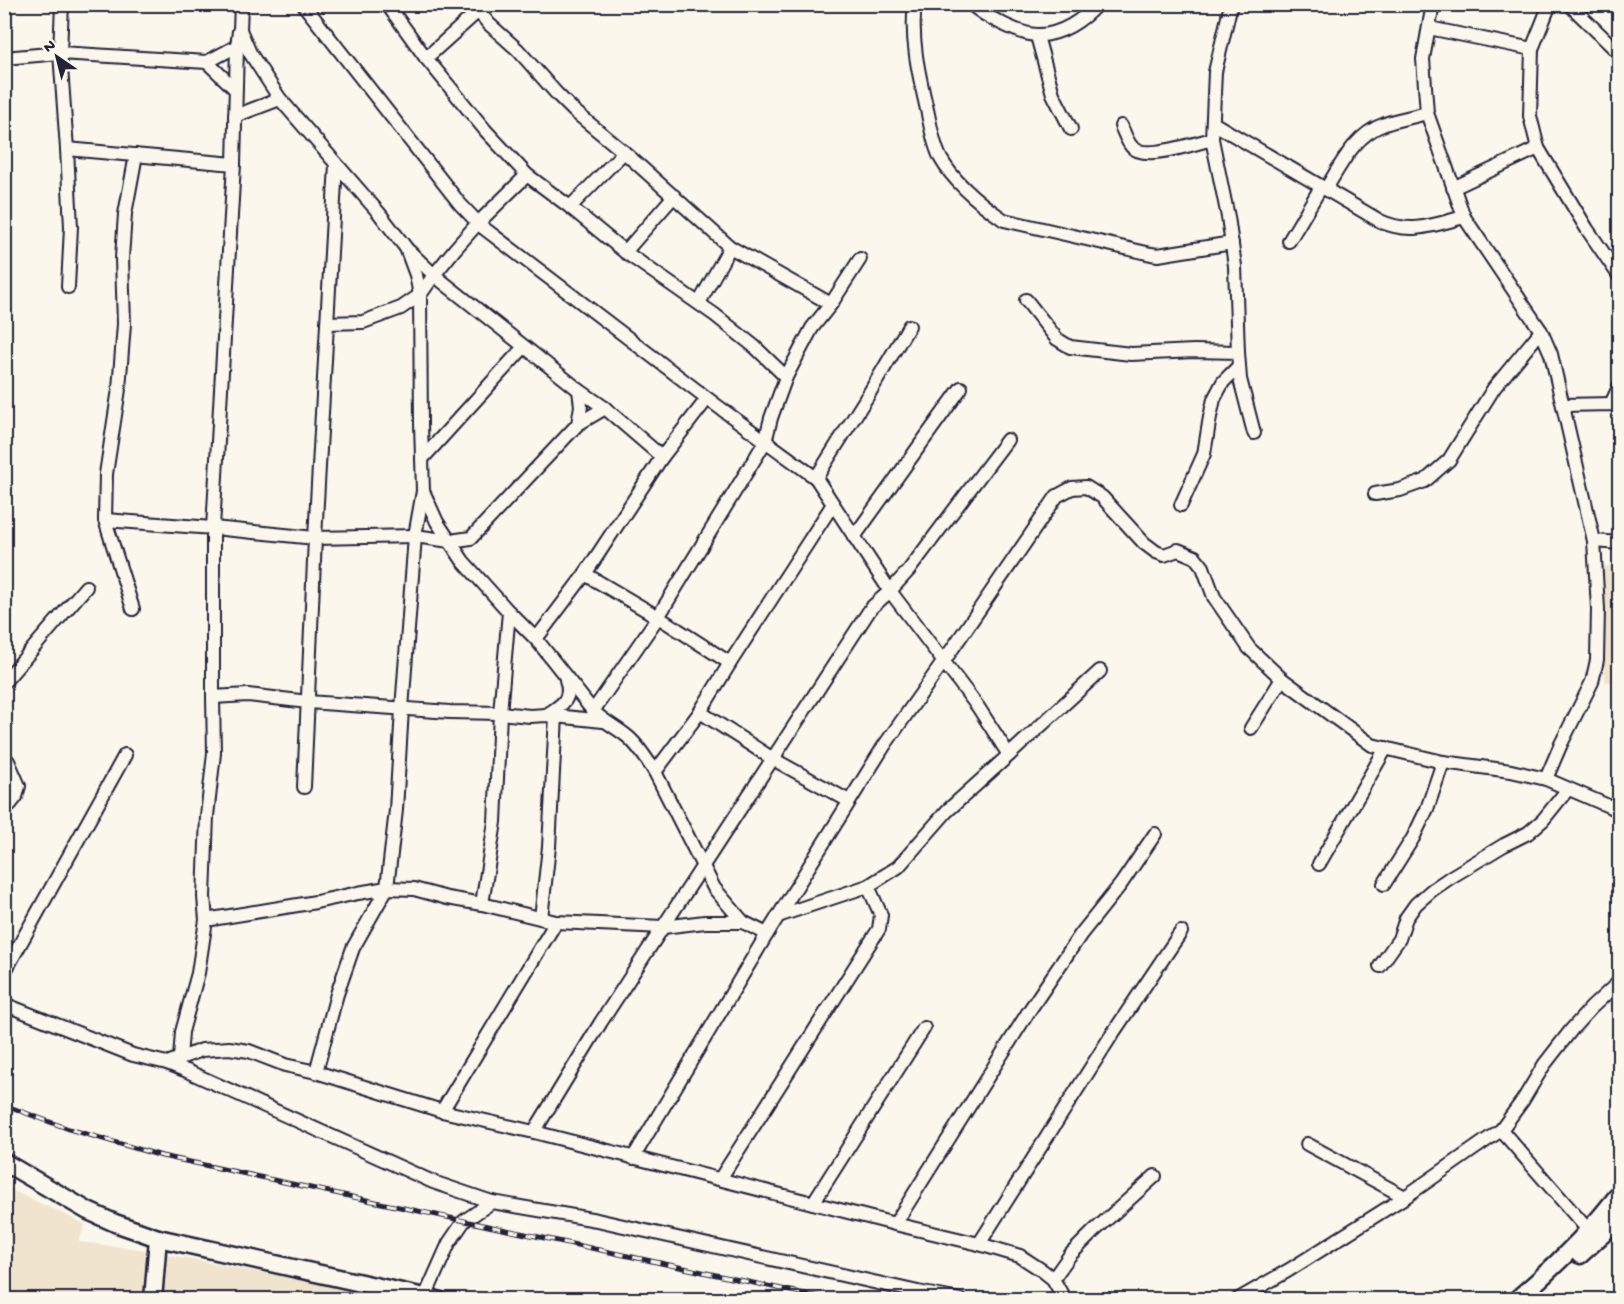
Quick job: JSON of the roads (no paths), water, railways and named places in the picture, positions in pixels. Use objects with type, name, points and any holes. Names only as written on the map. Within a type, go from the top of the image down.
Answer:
[{"type":"street","points":[[62,4],[60,53],[71,227],[68,287]]},
{"type":"street","points":[[180,1058],[183,1032],[198,973],[206,920],[204,897],[207,816],[214,753],[213,528],[241,4]]},
{"type":"street","points":[[303,4],[460,204],[478,223],[707,399],[816,478],[890,591],[978,707],[1009,756]]},
{"type":"street","points":[[387,4],[426,58],[492,138],[527,175],[625,252],[699,303],[755,347],[786,377]]},
{"type":"street","points":[[915,4],[913,19],[915,52],[932,132],[940,157],[949,171],[987,208],[1004,220],[1151,254],[1166,254],[1232,243]]},
{"type":"street","points":[[970,4],[1004,25],[1037,36],[1068,28],[1097,4]]},
{"type":"street","points":[[1231,4],[1215,72],[1212,139],[1235,266],[1239,366],[1254,433]]},
{"type":"street","points":[[1550,4],[1532,49],[1530,116],[1538,148],[1587,229],[1620,277]]},
{"type":"street","points":[[1569,4],[1620,54]]},
{"type":"street","points":[[1433,5],[1423,59],[1427,113],[1464,217],[1541,331],[1551,354],[1594,540],[1598,609],[1597,660],[1592,682],[1546,779]]},
{"type":"street","points":[[426,58],[478,7],[574,111],[624,152],[730,247],[831,304]]},
{"type":"street","points":[[1428,27],[1532,49]]},
{"type":"street","points":[[240,30],[250,53],[280,99],[379,213],[406,248],[434,275],[605,408],[662,457]]},
{"type":"street","points":[[1037,36],[1053,94],[1071,129]]},
{"type":"street","points":[[4,58],[60,53],[207,62],[237,46]]},
{"type":"street","points":[[207,62],[235,89]]},
{"type":"street","points":[[235,116],[280,99]]},
{"type":"street","points":[[1289,241],[1342,160],[1358,140],[1384,124],[1427,113]]},
{"type":"street","points":[[1213,123],[1391,227],[1406,229],[1432,226],[1464,217]]},
{"type":"street","points":[[1121,126],[1132,147],[1140,152],[1160,152],[1212,139]]},
{"type":"street","points":[[1453,188],[1538,148]]},
{"type":"street","points":[[67,149],[234,164]]},
{"type":"street","points":[[570,207],[624,152]]},
{"type":"street","points":[[133,609],[105,520],[106,474],[119,389],[124,324],[122,258],[125,214],[136,155]]},
{"type":"street","points":[[304,787],[336,164]]},
{"type":"street","points":[[327,323],[363,322],[401,308],[420,295],[478,223],[527,175]]},
{"type":"street","points":[[625,252],[674,196]]},
{"type":"street","points":[[699,303],[730,247]]},
{"type":"street","points":[[316,1072],[337,994],[353,948],[387,888],[396,810],[415,536],[423,491],[420,295],[416,274],[406,248]]},
{"type":"street","points":[[593,711],[658,617],[765,442],[786,377],[812,328],[831,304],[860,258]]},
{"type":"street","points":[[1026,300],[1057,339],[1070,347],[1131,354],[1194,351],[1238,352]]},
{"type":"street","points":[[816,478],[909,326]]},
{"type":"street","points":[[1375,494],[1400,490],[1425,481],[1449,460],[1494,388],[1541,331]]},
{"type":"street","points":[[422,459],[524,347]]},
{"type":"street","points":[[1181,505],[1204,454],[1214,399],[1223,382],[1239,366]]},
{"type":"street","points":[[1563,405],[1615,406],[1620,386]]},
{"type":"street","points":[[854,537],[961,388]]},
{"type":"street","points":[[578,423],[581,406],[579,390]]},
{"type":"street","points":[[536,639],[585,574],[662,457],[707,399]]},
{"type":"street","points":[[463,561],[471,538],[578,423],[605,408]]},
{"type":"street","points":[[534,1132],[601,1022],[871,608],[909,570],[1007,440]]},
{"type":"street","points":[[633,1158],[767,934],[884,746],[1057,496],[1072,488],[1086,487],[1102,497],[1144,543],[1156,552],[1164,555],[1178,550],[1195,557],[1203,567],[1214,597],[1249,648],[1282,680],[1372,745],[1443,762],[1511,771],[1546,779],[1620,811]]},
{"type":"street","points":[[423,491],[437,522],[463,561],[536,639],[593,711],[603,721],[628,737],[645,757],[655,772],[714,888],[743,922],[767,934]]},
{"type":"street","points":[[655,772],[700,712],[833,504]]},
{"type":"street","points":[[105,520],[315,538],[415,536],[450,541],[471,538]]},
{"type":"street","points":[[1594,540],[1620,543]]},
{"type":"street","points":[[585,574],[730,663]]},
{"type":"street","points":[[4,682],[86,587]]},
{"type":"street","points":[[482,904],[495,822],[500,713],[509,612]]},
{"type":"street","points":[[778,916],[868,886],[898,867],[947,811],[1100,671]]},
{"type":"street","points":[[541,918],[549,847],[551,716],[568,696],[569,687],[564,676]]},
{"type":"street","points":[[1251,728],[1282,680]]},
{"type":"street","points":[[213,697],[248,695],[402,709],[551,716],[603,721]]},
{"type":"street","points":[[700,712],[773,759],[849,801]]},
{"type":"street","points":[[1319,864],[1386,748]]},
{"type":"street","points":[[4,973],[125,755]]},
{"type":"street","points":[[4,812],[16,797],[19,786],[8,761]]},
{"type":"street","points":[[1384,884],[1413,838],[1427,809],[1443,762]]},
{"type":"street","points":[[1380,966],[1399,939],[1406,918],[1416,904],[1451,877],[1504,844],[1528,833],[1568,789]]},
{"type":"street","points":[[895,1224],[1029,1011],[1081,934],[1121,884],[1155,834]]},
{"type":"street","points":[[720,1179],[879,929],[881,915],[868,886]]},
{"type":"street","points":[[206,920],[387,888],[414,889],[556,922],[663,927],[705,922],[743,922]]},
{"type":"street","points":[[442,1111],[556,922]]},
{"type":"street","points":[[979,1244],[1111,1036],[1181,932]]},
{"type":"street","points":[[1237,1299],[1289,1270],[1405,1197],[1501,1130],[1544,1065],[1572,1029],[1620,981]]},
{"type":"street","points":[[4,1004],[134,1055],[167,1063],[422,1177],[492,1202],[597,1220],[918,1292],[960,1299]]},
{"type":"street","points":[[813,1203],[924,1028]]},
{"type":"street","points":[[167,1063],[202,1050],[229,1048],[249,1051],[285,1065],[316,1072],[442,1111],[534,1132],[1020,1256],[1053,1279],[1065,1299]]},
{"type":"street","points":[[1501,1130],[1589,1231]]},
{"type":"street","points":[[1307,1144],[1405,1197]]},
{"type":"street","points":[[4,1162],[88,1211],[158,1238],[432,1298],[449,1243],[464,1221],[492,1202]]},
{"type":"street","points":[[1053,1279],[1070,1255],[1155,1176]]},
{"type":"street","points":[[1516,1299],[1551,1270],[1589,1231],[1620,1193]]},
{"type":"street","points":[[1531,1299],[1620,1216]]},
{"type":"street","points":[[153,1299],[158,1238]]},
{"type":"railway","points":[[4,1105],[69,1129],[162,1156],[833,1300]]}]
